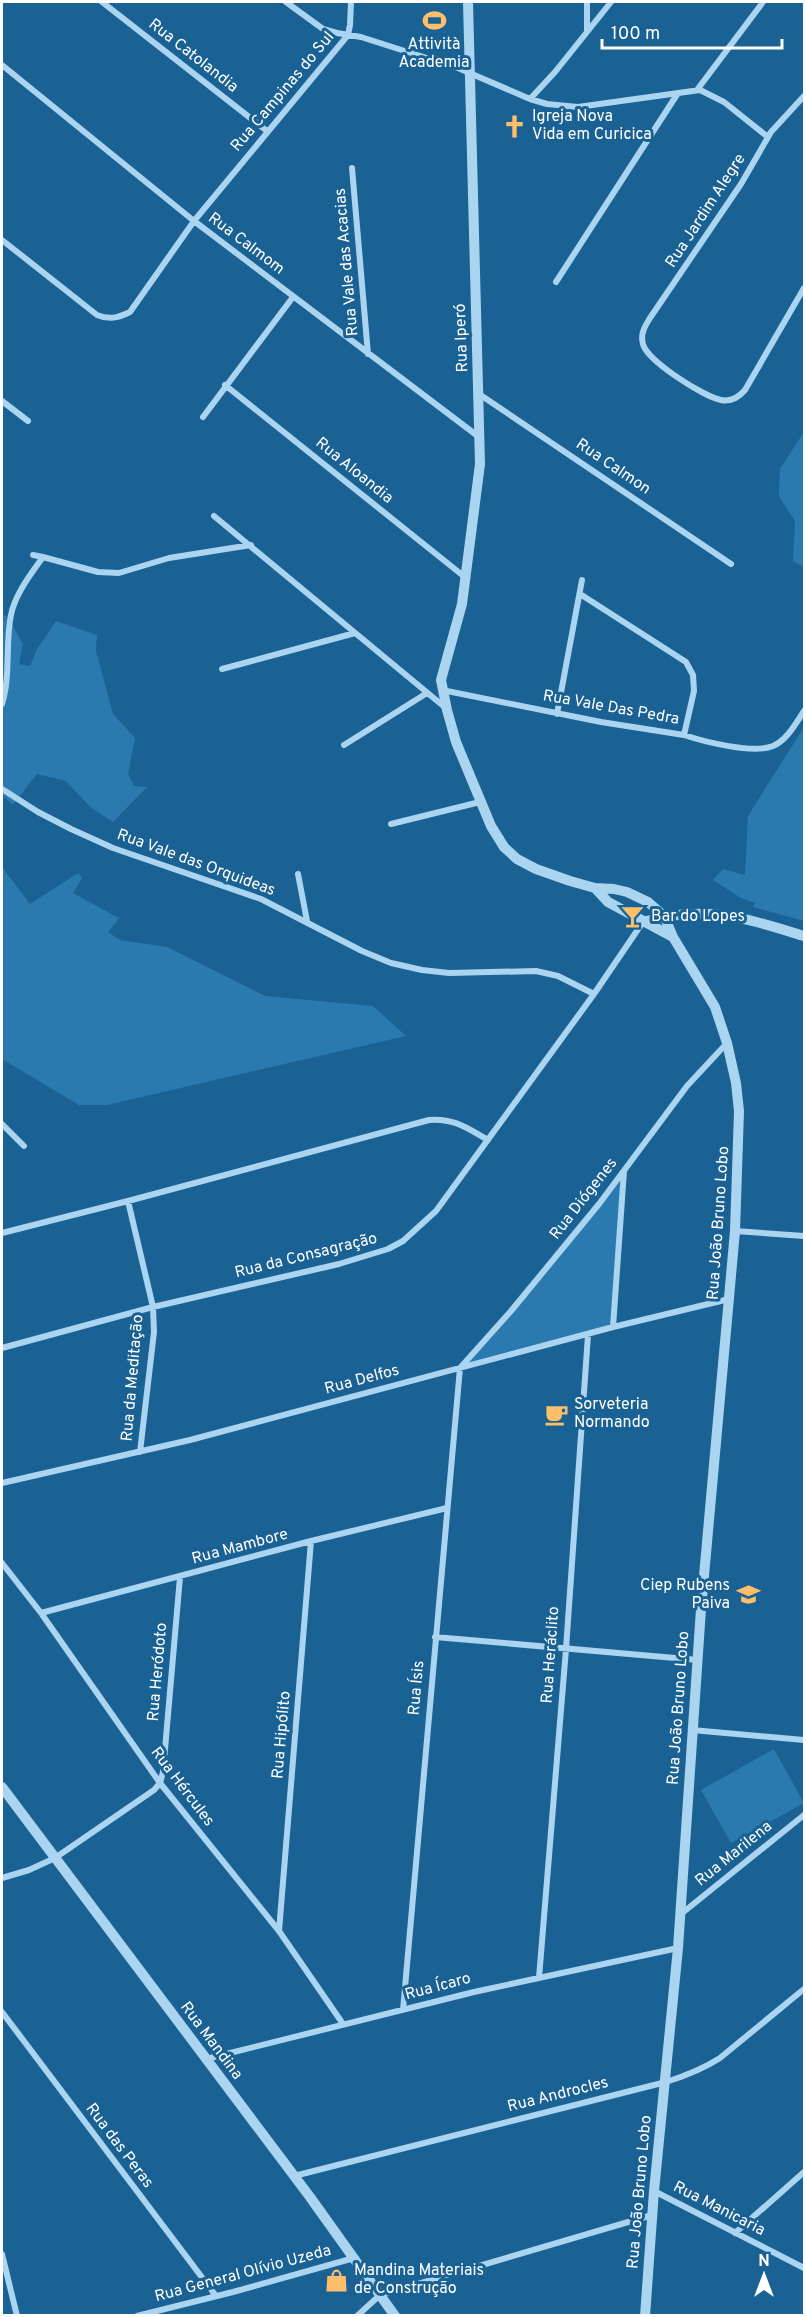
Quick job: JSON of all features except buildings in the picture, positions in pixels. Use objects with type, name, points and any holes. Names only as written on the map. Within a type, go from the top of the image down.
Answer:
[{"type":"street","name":"Rua Catolandia","points":[[102,2],[267,132]]},
{"type":"street","points":[[286,2],[323,29],[348,35],[351,2]]},
{"type":"street","name":"Rua Iperó","points":[[442,690],[443,669],[462,604],[480,464],[468,73],[468,2]]},
{"type":"street","points":[[587,2],[587,32]]},
{"type":"street","points":[[530,99],[611,2]]},
{"type":"street","points":[[763,2],[697,90],[724,102],[768,137]]},
{"type":"street","name":"Rua Campinas do Sul","points":[[2,240],[97,315],[106,319],[130,312],[194,221],[348,35],[372,40],[468,73],[530,99],[563,107],[697,90]]},
{"type":"street","name":"Rua Calmom","points":[[2,65],[194,221],[480,437]]},
{"type":"street","points":[[556,282],[678,93]]},
{"type":"street","name":"Rua Jardim Alegre","points":[[804,96],[768,137],[741,184],[650,318],[642,334],[643,346],[648,355],[660,365],[705,393],[722,400],[731,400],[746,390],[804,288]]},
{"type":"street","name":"Rua Vale das Acacias","points":[[352,168],[368,354]]},
{"type":"street","points":[[203,417],[293,297]]},
{"type":"street","name":"Rua Aloandia","points":[[225,385],[466,579]]},
{"type":"street","name":"Rua Calmon","points":[[479,394],[731,564]]},
{"type":"street","points":[[2,401],[28,421]]},
{"type":"street","points":[[214,516],[447,710]]},
{"type":"street","points":[[33,555],[98,572],[119,573],[169,558],[251,545]]},
{"type":"street","points":[[2,704],[8,668],[11,612],[43,557]]},
{"type":"street","points":[[557,714],[582,580]]},
{"type":"street","name":"Rua Vale Das Pedra","points":[[442,690],[557,714],[684,735],[694,691],[693,675],[686,662],[580,594]]},
{"type":"street","points":[[222,669],[355,633]]},
{"type":"street","points":[[442,690],[456,742],[480,802],[500,840],[517,859],[536,869],[595,888],[614,888],[627,892],[648,903],[664,916]]},
{"type":"street","points":[[344,745],[427,693]]},
{"type":"street","points":[[684,735],[698,740],[753,749],[764,748],[774,746],[785,737],[804,711]]},
{"type":"street","name":"Rua Vale das Orquideas","points":[[2,789],[38,812],[113,848],[246,893],[307,921],[362,951],[391,963],[449,973],[536,971],[558,976],[594,994]]},
{"type":"street","points":[[391,824],[480,802]]},
{"type":"street","points":[[298,874],[307,921]]},
{"type":"street","points":[[595,888],[608,902],[673,937]]},
{"type":"street","points":[[643,922],[664,916],[693,913],[738,916],[804,936]]},
{"type":"street","name":"Rua João Bruno Lobo","points":[[645,2316],[654,2191],[678,1948],[692,1730],[735,1231],[739,1111],[736,1083],[727,1043],[715,1007],[673,937],[664,916]]},
{"type":"street","name":"Rua da Consagração","points":[[2,1346],[153,1307],[339,1264],[388,1249],[403,1241],[436,1211],[594,994],[643,922]]},
{"type":"street","name":"Rua Diógenes","points":[[460,1368],[511,1311],[624,1170],[687,1086],[727,1043]]},
{"type":"street","points":[[2,1233],[429,1120],[444,1119],[457,1123],[488,1140]]},
{"type":"street","points":[[2,1124],[24,1146]]},
{"type":"street","points":[[613,1327],[624,1170]]},
{"type":"street","name":"Rua da Meditação","points":[[128,1201],[153,1307],[154,1332],[140,1452]]},
{"type":"street","points":[[735,1231],[804,1236]]},
{"type":"street","name":"Rua Delfos","points":[[2,1483],[140,1452],[613,1327],[729,1299]]},
{"type":"street","name":"Rua Heráclito","points":[[539,1978],[566,1648],[588,1335]]},
{"type":"street","name":"Rua Ísis","points":[[403,2010],[460,1368]]},
{"type":"street","name":"Rua Mambore","points":[[41,1613],[311,1541],[447,1508]]},
{"type":"street","name":"Rua Hipólito","points":[[279,1931],[311,1541]]},
{"type":"street","name":"Rua Hércules","points":[[2,1563],[41,1613],[160,1783],[279,1931],[343,2024]]},
{"type":"street","name":"Rua Heródoto","points":[[160,1783],[163,1772],[180,1577]]},
{"type":"street","points":[[435,1637],[698,1660]]},
{"type":"street","points":[[692,1730],[804,1740]]},
{"type":"street","points":[[2,1878],[29,1870],[55,1858],[154,1790],[160,1783]]},
{"type":"street","name":"Rua Mandina","points":[[2,1787],[355,2258],[395,2316]]},
{"type":"street","name":"Rua Marilena","points":[[680,1915],[804,1815]]},
{"type":"street","name":"Rua Ícaro","points":[[206,2059],[343,2024],[678,1948]]},
{"type":"street","name":"Rua Androcles","points":[[294,2176],[666,2082],[705,2068],[804,1989]]},
{"type":"street","name":"Rua das Peras","points":[[2,2012],[216,2296]]},
{"type":"street","points":[[735,2233],[804,2172]]},
{"type":"street","name":"Rua Manicaria","points":[[654,2191],[804,2268]]},
{"type":"street","points":[[357,2316],[380,2295],[652,2215]]},
{"type":"street","points":[[2,2254],[17,2316]]},
{"type":"street","name":"Rua General Olívio Uzeda","points":[[137,2316],[355,2258]]},
{"type":"shaded area","points":[[804,432],[804,567],[793,561],[795,521],[779,496],[780,469]]},
{"type":"shaded area","points":[[2,615],[7,616],[23,644],[19,664],[30,666],[37,649],[56,621],[97,635],[96,651],[113,714],[135,738],[128,774],[134,786],[147,787],[113,822],[90,807],[66,781],[37,774],[13,805],[2,795]]},
{"type":"shaded area","points":[[804,727],[804,921],[753,907],[755,903],[741,898],[713,880],[723,869],[745,875],[748,816]]},
{"type":"shaded area","points":[[2,867],[30,904],[78,873],[82,878],[73,893],[119,918],[108,932],[120,940],[167,947],[265,996],[373,1006],[406,1036],[107,1105],[79,1105],[2,1059]]},
{"type":"shaded area","points":[[624,1170],[613,1327],[460,1368]]},
{"type":"shaded area","points":[[774,1749],[804,1803],[731,1843],[701,1790]]},
{"type":"place","name":"Attività Academia","points":[[434,20]]},
{"type":"place","name":"Igreja Nova Vida em Curicica","points":[[514,126]]},
{"type":"place","name":"Bar do Lopes","points":[[633,917]]},
{"type":"place","name":"Sorveteria Normando","points":[[556,1414]]},
{"type":"place","name":"Ciep Rubens Paiva","points":[[748,1595]]},
{"type":"place","name":"Mandina Materiais de Construção","points":[[336,2280]]}]
